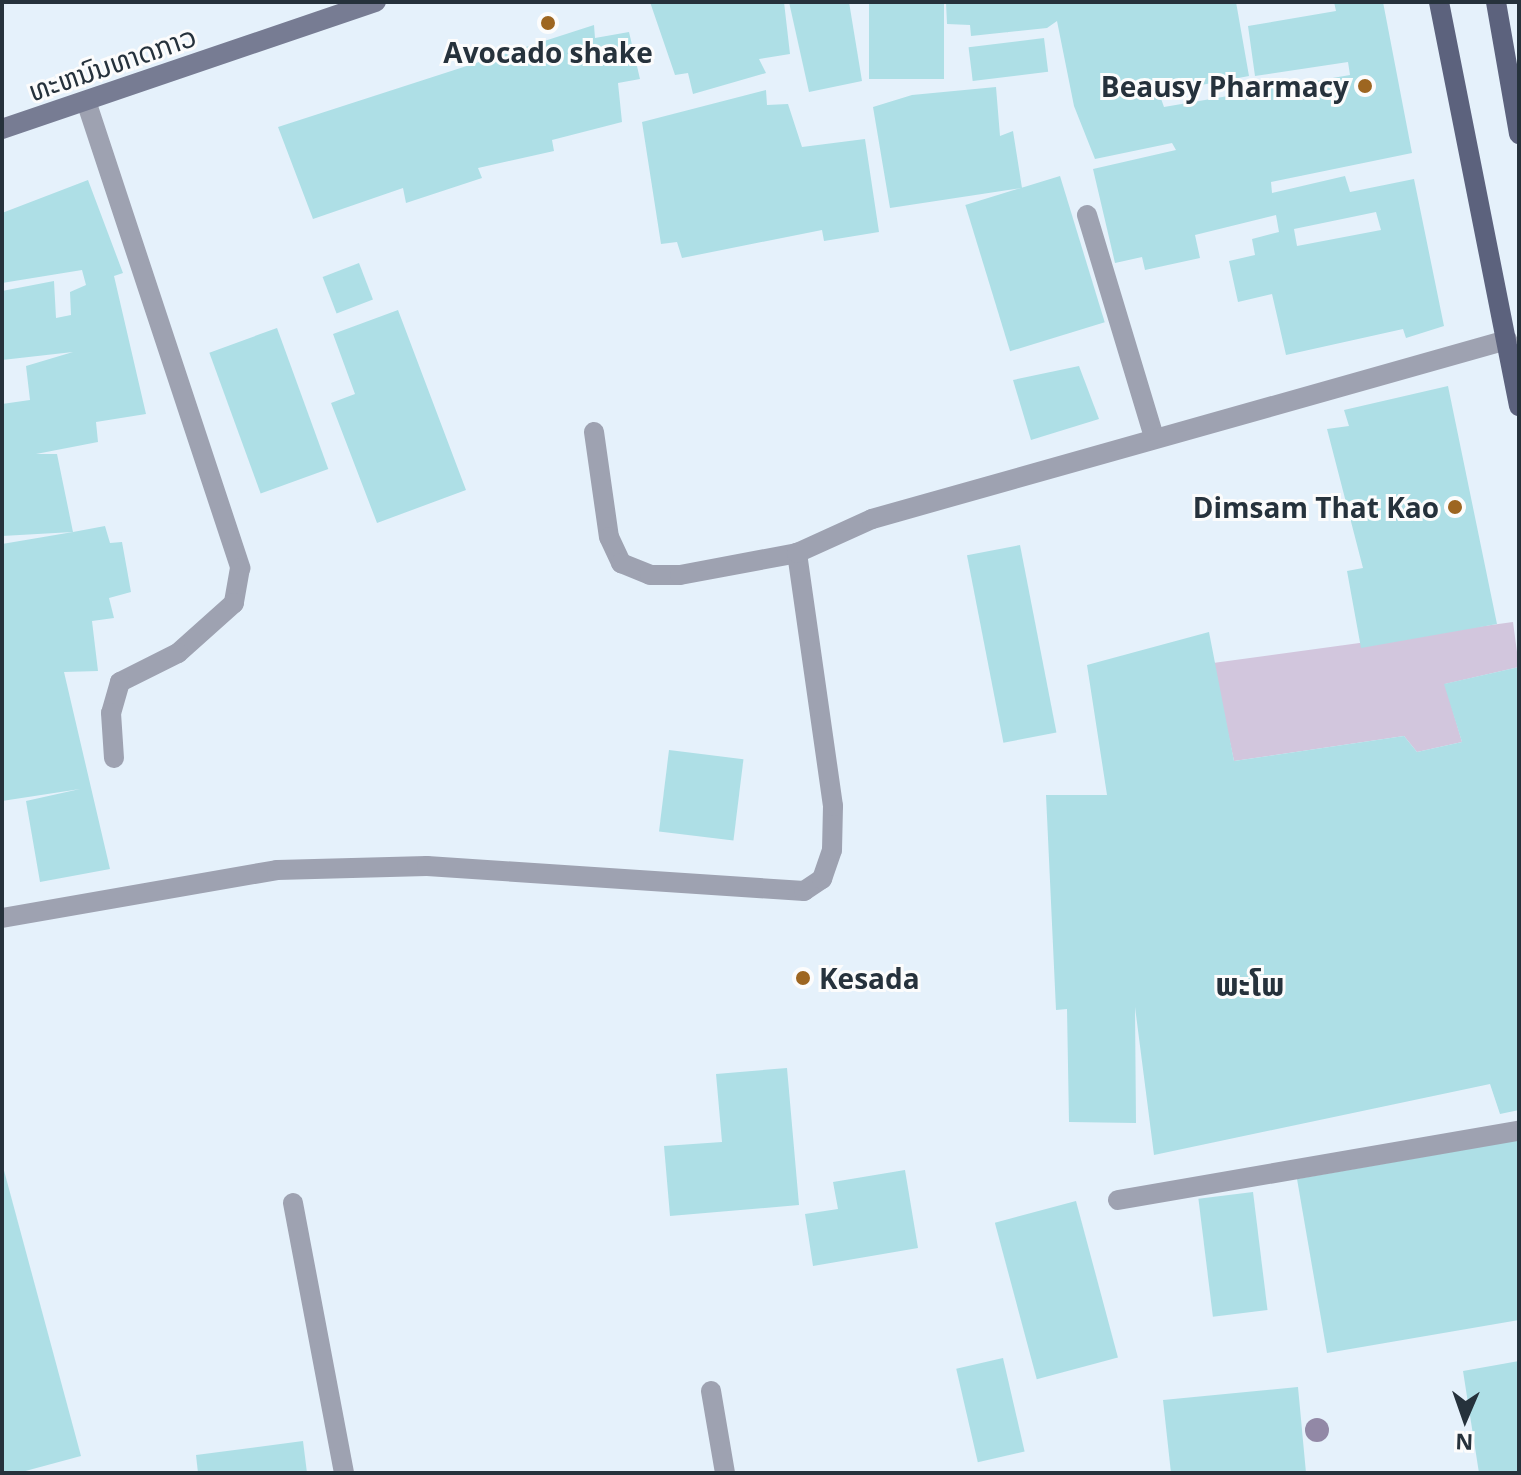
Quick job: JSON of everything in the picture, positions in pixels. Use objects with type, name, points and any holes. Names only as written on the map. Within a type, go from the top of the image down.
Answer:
[{"type":"main road","points":[[1439,2],[1519,406]]},
{"type":"main road","points":[[1496,2],[1519,134]]},
{"type":"street","name":"ທະຫນົນທາດກາວ","points":[[2,129],[376,2]]},
{"type":"street","points":[[86,101],[240,568],[234,603],[178,653],[120,682],[111,713],[114,758]]},
{"type":"street","points":[[1087,215],[1154,437]]},
{"type":"street","points":[[594,432],[609,537],[621,563],[650,575],[680,575],[797,553],[872,519],[1154,437],[1507,340]]},
{"type":"street","points":[[2,918],[277,870],[427,866],[804,891],[822,879],[832,850],[833,806],[797,553]]},
{"type":"street","points":[[1118,1200],[1519,1131]]},
{"type":"street","points":[[293,1203],[344,1473]]},
{"type":"street","points":[[711,1391],[725,1473]]},
{"type":"shaded area","points":[[1513,622],[1519,667],[1445,684],[1462,742],[1417,752],[1404,736],[1234,761],[1213,663]]},
{"type":"building","points":[[650,2],[784,2],[790,54],[759,59],[766,73],[693,94],[688,73],[675,75]]},
{"type":"building","points":[[789,2],[849,2],[862,81],[809,92]]},
{"type":"building","points":[[869,2],[944,2],[944,79],[869,79]]},
{"type":"building","points":[[946,2],[1236,2],[1249,76],[1159,93],[1164,107],[1350,75],[1348,62],[1255,76],[1248,26],[1336,11],[1334,2],[1383,2],[1412,153],[1271,182],[1272,193],[1345,176],[1350,192],[1414,179],[1444,326],[1406,338],[1403,329],[1286,355],[1272,294],[1238,302],[1229,261],[1255,255],[1252,239],[1279,232],[1276,215],[1195,235],[1200,258],[1145,270],[1142,257],[1115,263],[1093,169],[1176,150],[1172,143],[1095,159],[1074,106],[1057,21],[1047,28],[971,36],[970,25],[947,24]],"holes":[[[1376,212],[1381,230],[1297,246],[1294,229]]]},
{"type":"building","points":[[594,25],[595,38],[629,32],[640,79],[618,83],[622,122],[552,140],[554,151],[478,168],[482,178],[406,203],[403,188],[313,219],[278,127]]},
{"type":"building","points":[[1044,38],[1048,72],[973,81],[969,47]]},
{"type":"building","points":[[996,87],[1000,136],[1013,131],[1022,188],[890,208],[873,107],[912,95]]},
{"type":"building","points":[[766,90],[767,105],[788,104],[802,147],[865,139],[879,232],[824,241],[822,230],[682,258],[677,242],[661,244],[642,122]]},
{"type":"building","points":[[1060,176],[1105,322],[1010,351],[965,205]]},
{"type":"building","points":[[88,180],[123,273],[114,276],[146,414],[96,422],[98,442],[36,454],[57,454],[73,532],[2,536],[2,404],[30,400],[26,366],[73,352],[2,360],[2,291],[54,281],[56,318],[71,315],[70,292],[86,285],[82,270],[2,283],[2,213]]},
{"type":"building","points":[[359,263],[373,299],[337,313],[323,277]]},
{"type":"building","points":[[398,310],[466,490],[377,523],[331,403],[355,394],[333,334]]},
{"type":"building","points":[[277,328],[328,469],[261,494],[209,353]]},
{"type":"building","points":[[1079,366],[1099,419],[1031,440],[1013,380]]},
{"type":"building","points":[[1448,386],[1497,624],[1361,648],[1347,571],[1363,568],[1327,429],[1349,426],[1344,410]]},
{"type":"building","points":[[105,526],[110,543],[122,542],[131,592],[109,598],[114,618],[92,621],[98,671],[64,672],[110,869],[40,882],[26,801],[80,789],[2,801],[2,544]]},
{"type":"building","points":[[1020,545],[1056,732],[1003,743],[967,555]]},
{"type":"building","points":[[1209,632],[1234,761],[1404,736],[1417,752],[1462,742],[1444,684],[1519,667],[1519,1110],[1500,1114],[1490,1084],[1154,1155],[1135,1007],[1136,1123],[1069,1122],[1067,1009],[1056,1010],[1046,795],[1107,795],[1087,665]]},
{"type":"building","points":[[669,750],[743,759],[733,841],[659,831]]},
{"type":"building","points":[[787,1068],[799,1205],[670,1216],[664,1146],[722,1142],[716,1074]]},
{"type":"building","points":[[1519,1140],[1519,1320],[1327,1353],[1297,1179]]},
{"type":"building","points":[[2,1163],[81,1456],[18,1473],[2,1473]]},
{"type":"building","points":[[905,1170],[918,1248],[813,1266],[805,1214],[838,1209],[833,1182]]},
{"type":"building","points":[[1253,1192],[1268,1310],[1213,1317],[1198,1199]]},
{"type":"building","points":[[1076,1201],[1118,1357],[1037,1379],[995,1223]]},
{"type":"building","points":[[1003,1358],[1025,1452],[978,1462],[956,1369]]},
{"type":"building","points":[[1519,1361],[1519,1473],[1479,1473],[1463,1371]]},
{"type":"building","points":[[1298,1387],[1306,1473],[1171,1473],[1163,1400]]},
{"type":"building","points":[[303,1441],[307,1473],[198,1473],[196,1455]]},
{"type":"place","name":"Avocado shake","points":[[548,23]]},
{"type":"place","name":"Beausy Pharmacy","points":[[1365,86]]},
{"type":"place","name":"Dimsam That Kao","points":[[1455,507]]},
{"type":"place","name":"Kesada","points":[[803,978]]},
{"type":"district","name":"ພະໂພ","points":[[1250,984]]}]
